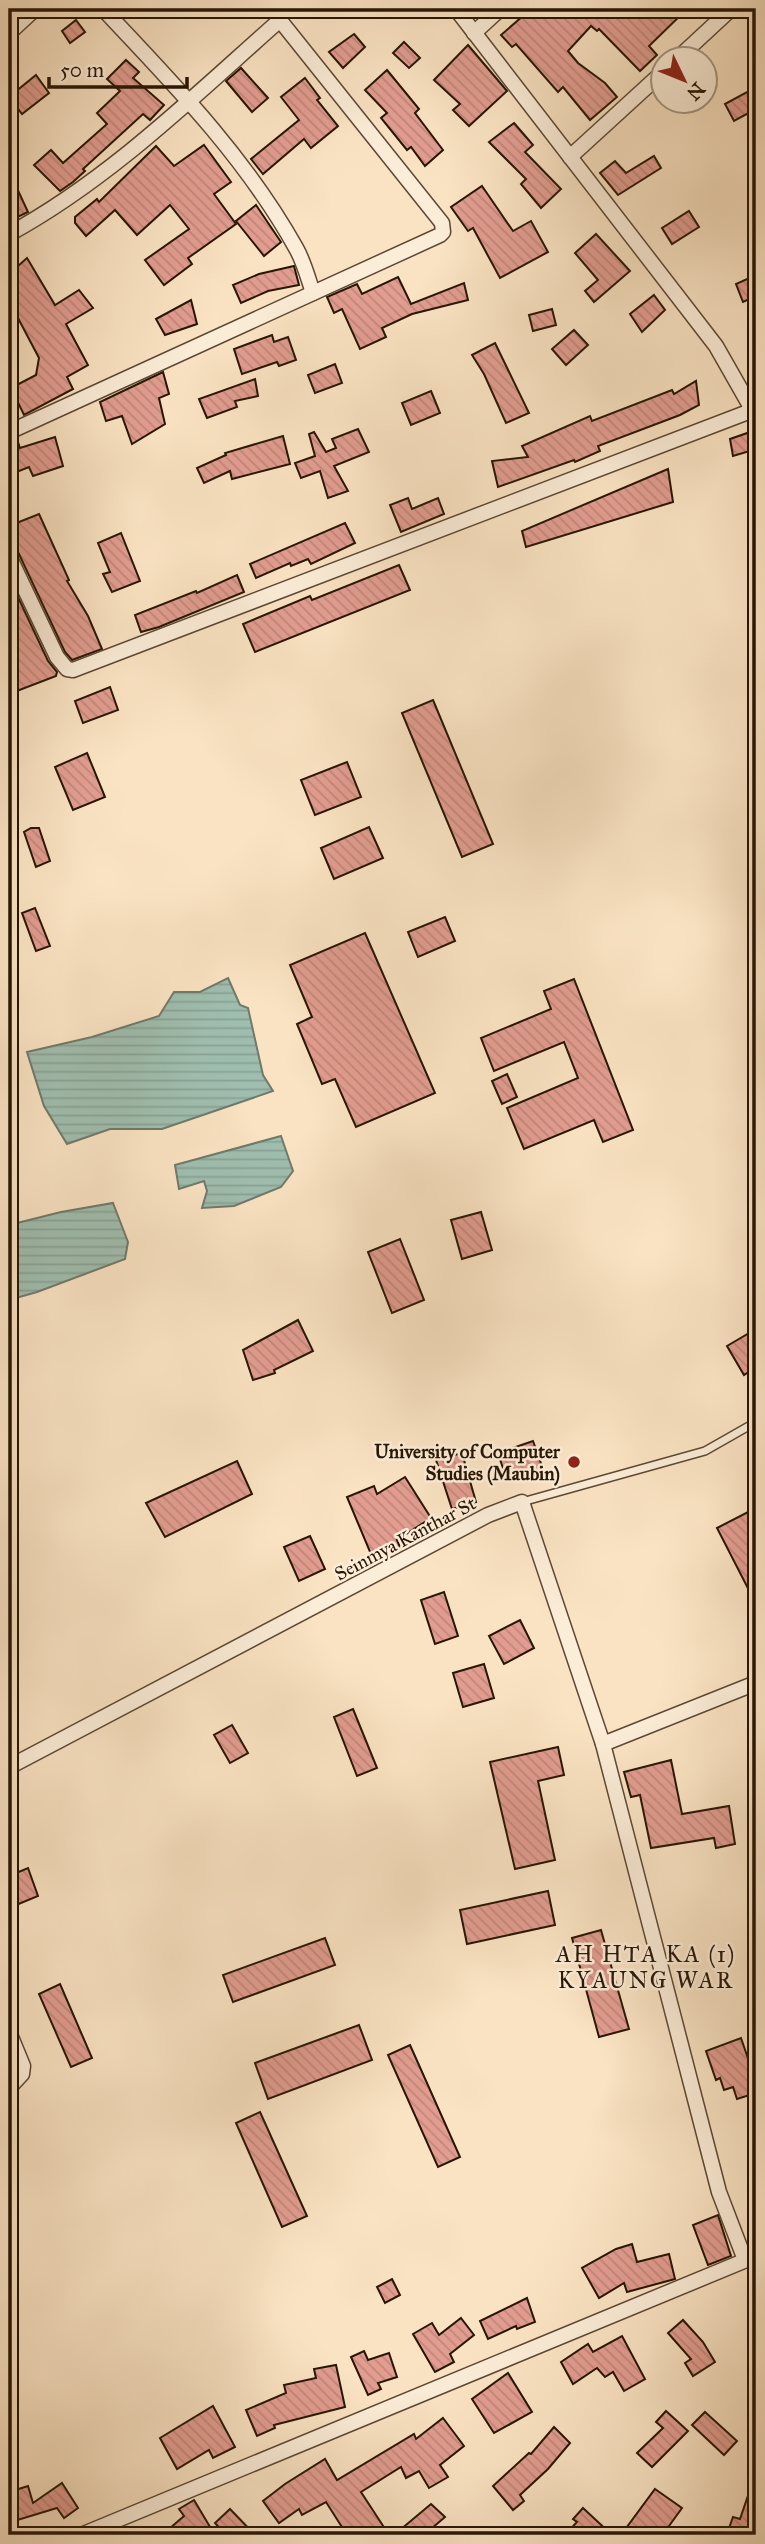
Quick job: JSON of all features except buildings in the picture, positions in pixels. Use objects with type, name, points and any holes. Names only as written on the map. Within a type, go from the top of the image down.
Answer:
[{"type":"street","points":[[9,33],[35,9]]},
{"type":"street","points":[[103,9],[188,100],[260,190],[298,250],[313,293]]},
{"type":"street","points":[[9,556],[57,657],[67,669],[73,670],[755,410],[716,346],[456,9]]},
{"type":"street","points":[[474,33],[500,9]]},
{"type":"street","points":[[691,46],[731,9]]},
{"type":"street","points":[[9,234],[44,215],[113,164],[188,100],[276,15],[444,228],[440,235],[9,432]]},
{"type":"street","points":[[570,157],[650,83]]},
{"type":"street","points":[[81,2535],[751,2258],[719,2192],[603,1744],[522,1502]]},
{"type":"street","name":"Seinmya Kanthar St","points":[[9,1767],[488,1515],[522,1502]]},
{"type":"street","points":[[603,1744],[756,1683]]},
{"type":"street","points":[[9,2032],[23,2066],[22,2074],[9,2088]]},
{"type":"lane","points":[[522,1502],[705,1451],[756,1422]]},
{"type":"shaded area","points":[[228,978],[240,1005],[248,1008],[263,1075],[273,1091],[162,1129],[110,1129],[67,1144],[44,1106],[27,1052],[92,1037],[159,1016],[174,992],[200,992]]},
{"type":"shaded area","points":[[281,1136],[293,1171],[281,1187],[234,1206],[202,1208],[207,1191],[204,1181],[179,1189],[175,1165]]},
{"type":"shaded area","points":[[113,1203],[128,1242],[125,1259],[9,1300],[9,1225]]},
{"type":"place","name":"University of Computer Studies (Maubin)","points":[[574,1462]]},
{"type":"district","name":"AH HTA KA (1) KYAUNG WAR","points":[[646,1967]]}]
